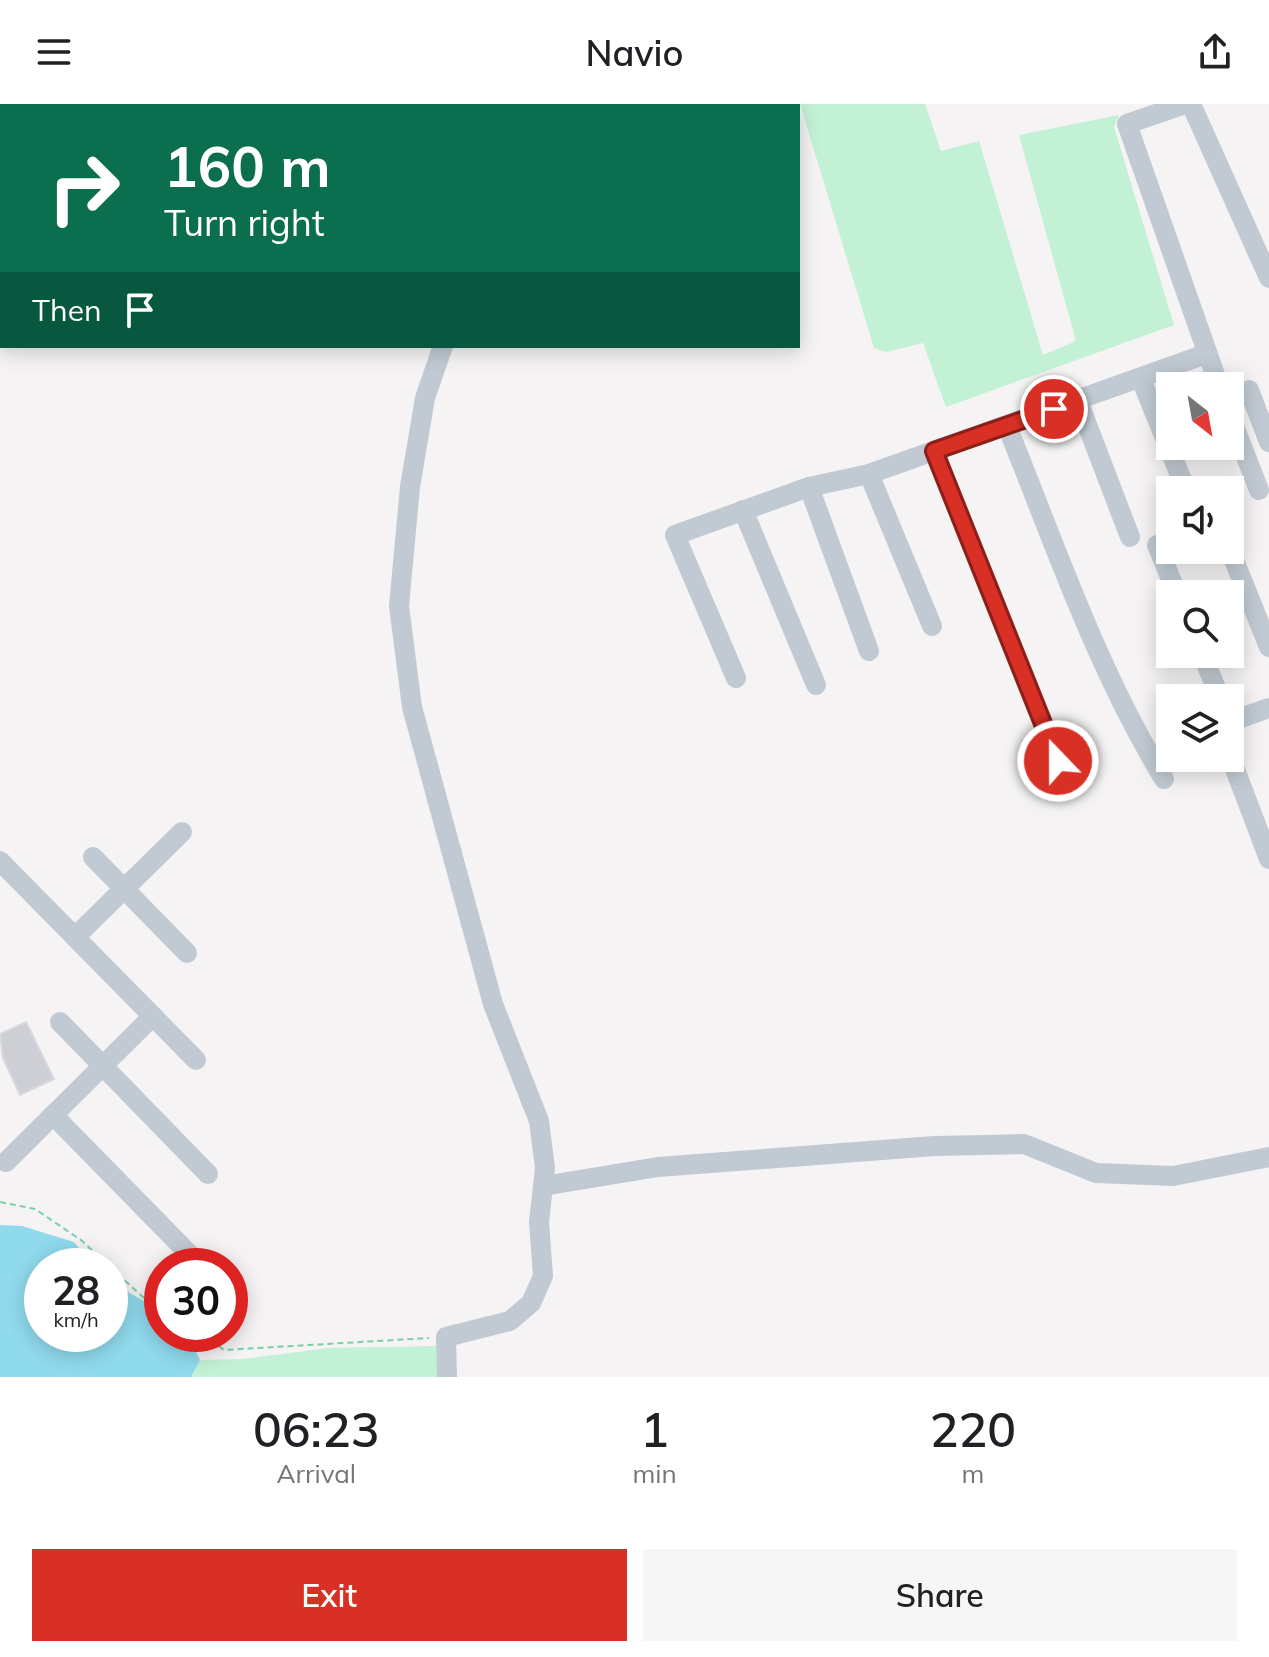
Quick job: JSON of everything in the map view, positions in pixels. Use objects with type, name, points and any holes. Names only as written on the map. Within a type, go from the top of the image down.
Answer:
[{"type":"street","points":[[1213,372],[1127,124],[1188,104],[1269,278]]},
{"type":"street","points":[[442,348],[425,398],[410,487],[399,606],[412,707],[493,1004],[539,1121],[545,1168],[539,1222],[543,1276],[531,1303],[510,1321],[446,1337],[447,1377]]},
{"type":"street","points":[[736,678],[675,535],[809,487],[869,474],[1206,354]]},
{"type":"street","points":[[1141,379],[1180,476]]},
{"type":"street","points":[[1249,390],[1269,442]]},
{"type":"street","points":[[1078,401],[1130,537]]},
{"type":"street","points":[[1007,426],[1104,667],[1137,735],[1164,779]]},
{"type":"street","points":[[934,451],[1058,761]]},
{"type":"street","points":[[1244,452],[1259,490]]},
{"type":"street","points":[[869,474],[932,626]]},
{"type":"street","points":[[809,487],[869,651]]},
{"type":"street","points":[[743,510],[816,685]]},
{"type":"street","points":[[1236,564],[1269,647]]},
{"type":"street","points":[[1244,717],[1269,708]]},
{"type":"street","points":[[1236,772],[1269,859]]},
{"type":"street","points":[[75,937],[182,832]]},
{"type":"street","points":[[93,857],[187,953]]},
{"type":"street","points":[[0,861],[196,1060]]},
{"type":"street","points":[[6,1162],[153,1016]]},
{"type":"street","points":[[60,1022],[208,1174]]},
{"type":"street","points":[[53,1115],[183,1248]]},
{"type":"street","points":[[543,1186],[658,1167],[935,1146],[1024,1144],[1096,1173],[1173,1176],[1269,1157]]},
{"type":"path","points":[[0,1202],[35,1209],[90,1248]]},
{"type":"path","points":[[128,1283],[144,1298]]},
{"type":"path","points":[[248,1349],[446,1337]]},
{"type":"green space","points":[[800,104],[925,104],[941,151],[979,141],[1043,355],[1076,341],[1019,135],[1119,115],[1114,127],[1174,325],[946,407],[923,343],[886,352],[874,348]]},
{"type":"green space","points":[[437,1346],[442,1377],[191,1377],[200,1360],[242,1359],[329,1348]]},
{"type":"water","points":[[0,1225],[22,1226],[74,1242],[79,1248],[24,1248],[24,1352],[128,1352],[128,1292],[144,1301],[144,1352],[196,1352],[200,1360],[191,1377],[0,1377]]},
{"type":"building","points":[[26,1022],[54,1079],[20,1095],[3,1058],[0,1034]]},
{"type":"route","points":[[1054,409],[934,451],[1058,761]]}]
